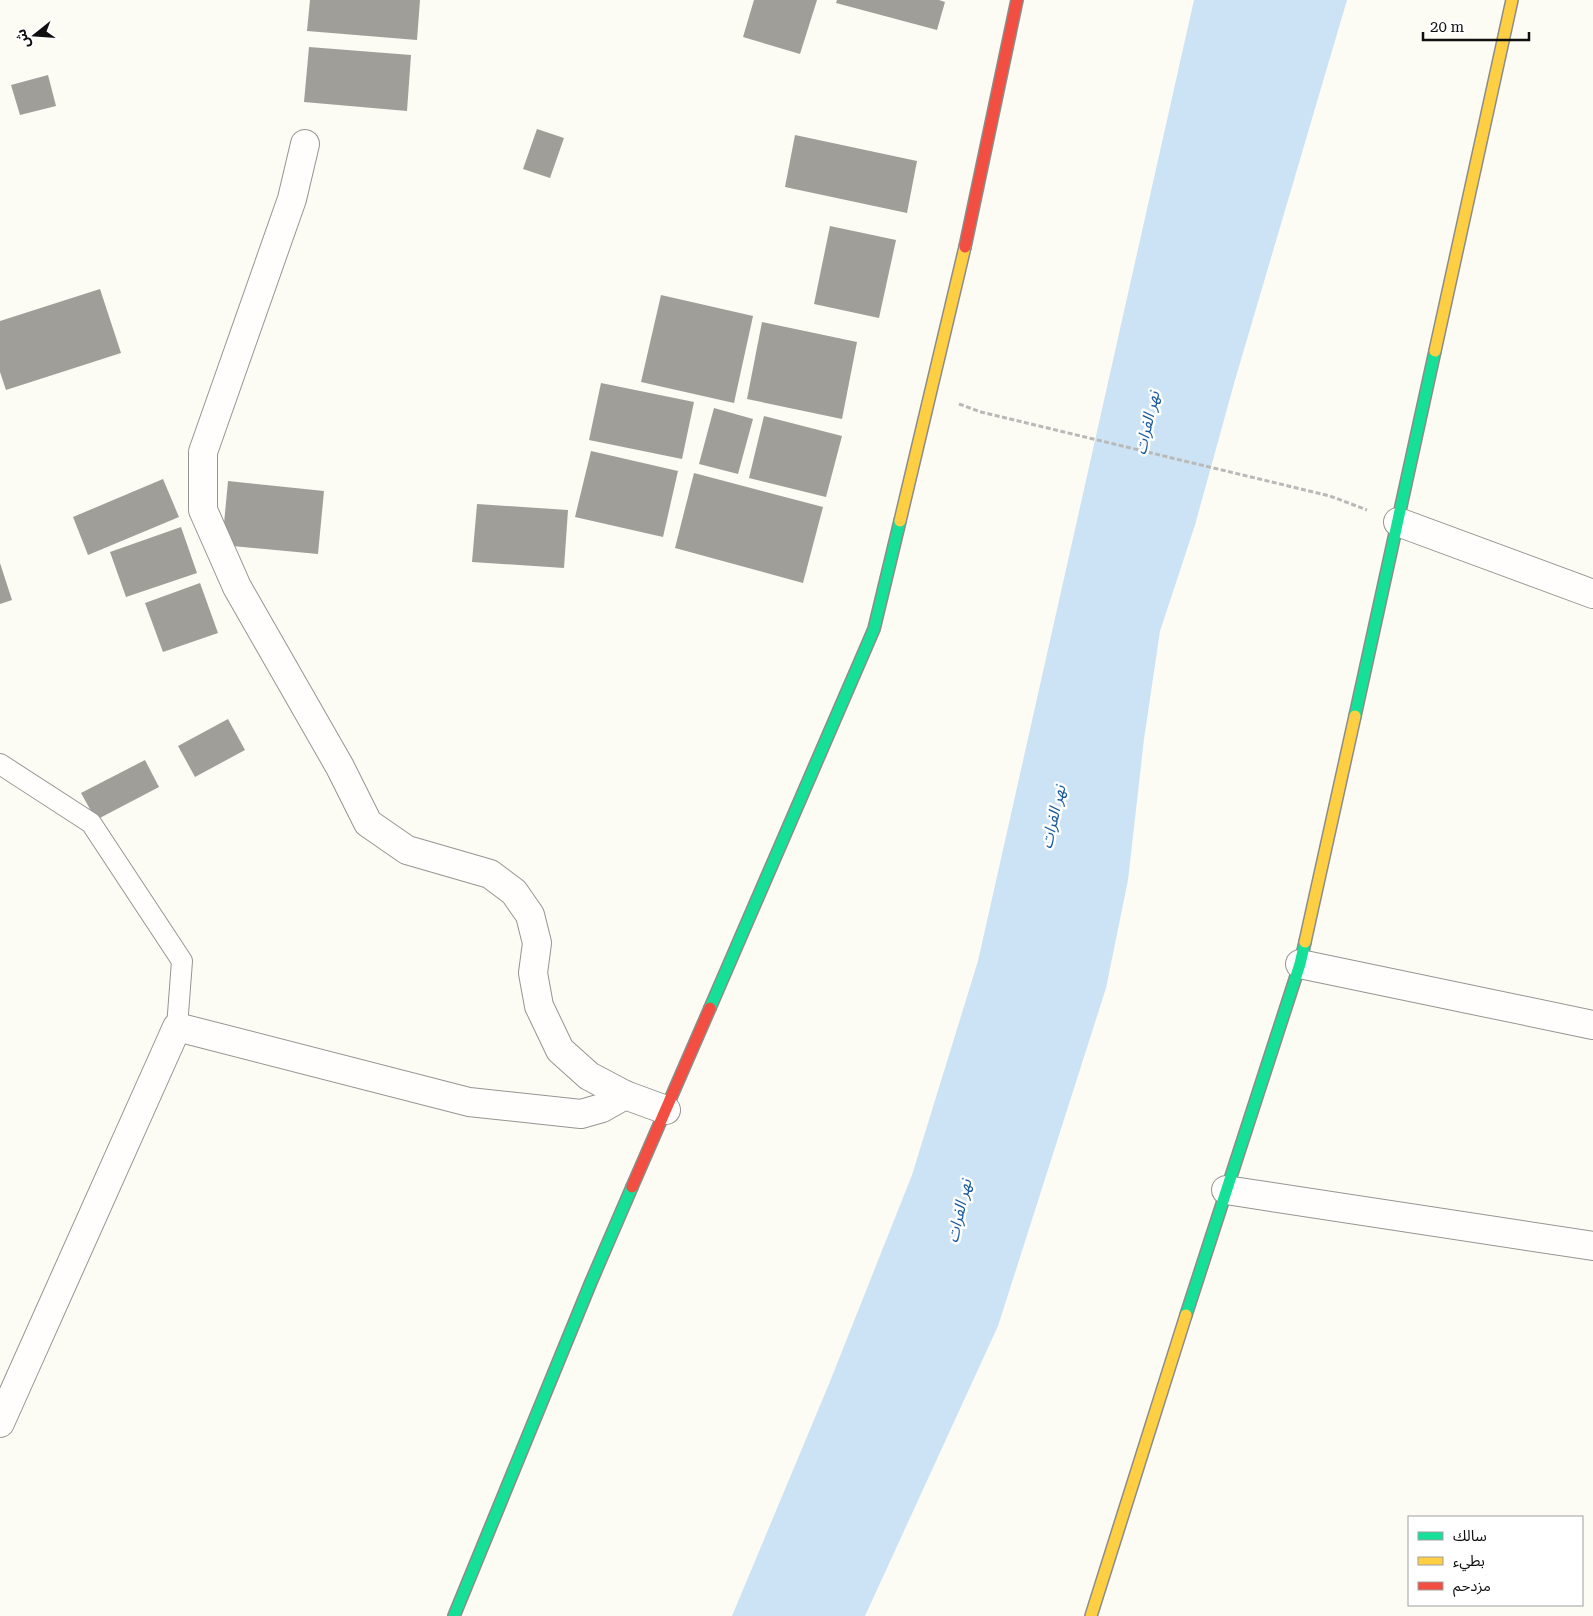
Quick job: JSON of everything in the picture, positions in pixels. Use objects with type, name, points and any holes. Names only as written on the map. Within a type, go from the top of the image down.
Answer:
[{"type":"street","points":[[454,1616],[591,1282],[874,630],[969,230],[1017,0]]},
{"type":"street","points":[[1090,1616],[1300,964],[1512,0]]},
{"type":"street","points":[[305,144],[292,199],[203,452],[203,510],[238,587],[340,767],[368,823],[407,850],[490,874],[514,892],[530,915],[537,943],[533,973],[539,1006],[560,1050],[589,1076],[625,1095],[666,1110]]},
{"type":"street","points":[[1398,522],[1593,594]]},
{"type":"street","points":[[1300,964],[1593,1025]]},
{"type":"street","points":[[0,1423],[177,1027],[468,1102],[581,1114],[602,1108],[625,1095]]},
{"type":"street","points":[[1226,1190],[1593,1246]]},
{"type":"lane","points":[[0,764],[91,823],[182,961],[177,1027]]},
{"type":"path","points":[[981,412],[1330,496],[1398,522]]},
{"type":"water","name":"نهر الفرات","points":[[1194,0],[1347,0],[1235,380],[1195,525],[1160,631],[1144,739],[1128,880],[1106,988],[998,1326],[865,1616],[732,1616],[829,1384],[912,1175],[978,961]]},
{"type":"building","points":[[310,0],[420,0],[417,40],[307,31]]},
{"type":"building","points":[[754,0],[817,0],[800,54],[743,37]]},
{"type":"building","points":[[837,0],[939,0],[945,2],[937,30],[836,3]]},
{"type":"building","points":[[309,47],[411,55],[407,111],[304,102]]},
{"type":"building","points":[[48,75],[56,106],[20,115],[11,85]]},
{"type":"building","points":[[537,129],[564,138],[550,178],[523,169]]},
{"type":"building","points":[[795,135],[917,161],[907,213],[785,187]]},
{"type":"building","points":[[830,226],[896,240],[879,318],[814,304]]},
{"type":"building","points":[[100,289],[121,353],[6,390],[0,372],[0,321]]},
{"type":"building","points":[[661,295],[753,316],[734,403],[641,382]]},
{"type":"building","points":[[762,322],[857,342],[842,419],[747,399]]},
{"type":"building","points":[[601,383],[694,402],[682,459],[589,440]]},
{"type":"building","points":[[714,408],[753,419],[738,474],[699,464]]},
{"type":"building","points":[[764,416],[842,436],[826,497],[749,478]]},
{"type":"building","points":[[591,451],[678,471],[663,537],[575,517]]},
{"type":"building","points":[[694,473],[823,507],[803,583],[675,548]]},
{"type":"building","points":[[163,479],[179,517],[88,555],[73,517]]},
{"type":"building","points":[[228,481],[324,491],[318,554],[222,545]]},
{"type":"building","points":[[477,504],[568,510],[564,568],[472,562]]},
{"type":"building","points":[[181,527],[197,573],[126,597],[110,552]]},
{"type":"building","points":[[0,563],[12,600],[0,604]]},
{"type":"building","points":[[200,583],[218,633],[163,652],[145,603]]},
{"type":"building","points":[[228,719],[245,750],[195,777],[178,746]]},
{"type":"building","points":[[145,760],[159,787],[96,820],[81,793]]},
{"type":"traffic: fast","points":[[1355,716],[1435,351]]},
{"type":"traffic: fast","points":[[710,1008],[874,629],[900,521]]},
{"type":"traffic: fast","points":[[1186,1315],[1300,964],[1305,942]]},
{"type":"traffic: fast","points":[[454,1616],[632,1187]]},
{"type":"traffic: slow","points":[[1435,351],[1512,0]]},
{"type":"traffic: slow","points":[[900,521],[965,247]]},
{"type":"traffic: slow","points":[[1305,942],[1355,716]]},
{"type":"traffic: slow","points":[[1091,1616],[1186,1315]]},
{"type":"traffic: jam","points":[[965,247],[1017,0]]},
{"type":"traffic: jam","points":[[632,1187],[710,1008]]}]
